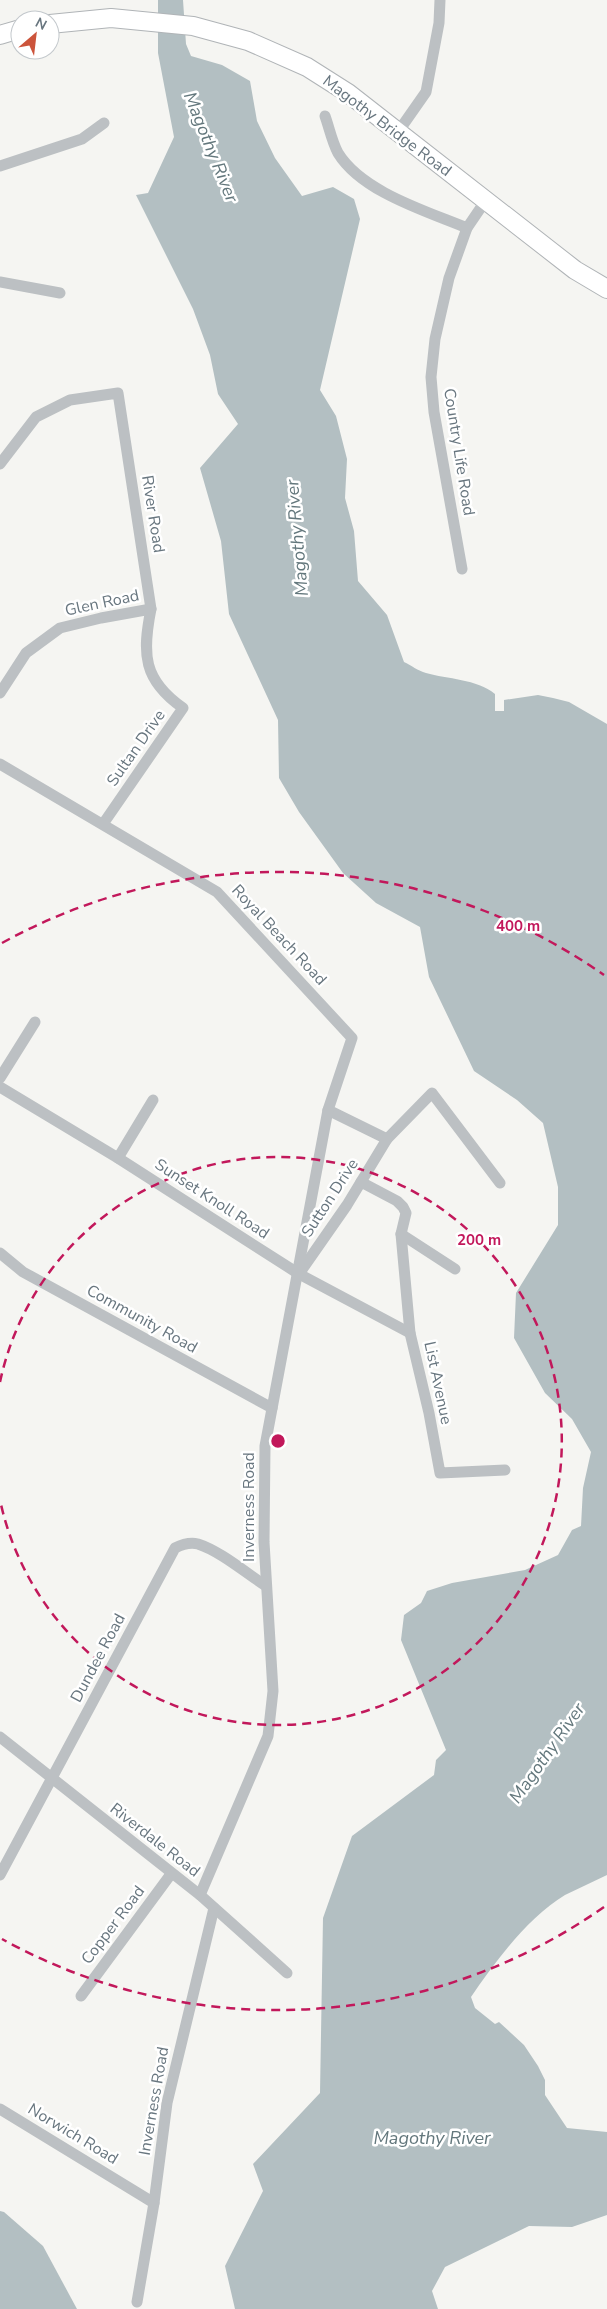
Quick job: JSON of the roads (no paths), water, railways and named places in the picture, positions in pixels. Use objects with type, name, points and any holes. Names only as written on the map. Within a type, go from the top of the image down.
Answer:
[{"type":"main road","name":"Magothy Bridge Road","points":[[60,23],[111,18],[193,26],[248,41],[308,67],[348,93],[575,270],[607,289]]},
{"type":"street","points":[[398,132],[426,92],[439,23],[440,0]]},
{"type":"street","points":[[325,116],[338,152],[356,173],[376,188],[466,228]]},
{"type":"street","points":[[0,166],[82,139],[104,123]]},
{"type":"street","name":"Country Life Road","points":[[462,570],[434,412],[431,377],[435,339],[445,296],[466,228],[486,200]]},
{"type":"street","points":[[0,282],[60,293]]},
{"type":"street","name":"River Road","points":[[0,464],[36,417],[70,400],[118,393],[151,610],[145,639]]},
{"type":"street","name":"Glen Road","points":[[0,694],[26,653],[60,628],[101,618],[151,610]]},
{"type":"street","name":"Sultan Drive","points":[[103,824],[182,708],[165,696],[148,668],[145,639]]},
{"type":"street","name":"Royal Beach Road","points":[[0,764],[217,892],[352,1038],[328,1110]]},
{"type":"street","points":[[0,1078],[35,1022]]},
{"type":"street","name":"Sunset Knoll Road","points":[[0,1087],[118,1158],[299,1274],[410,1333]]},
{"type":"street","name":"Sutton Drive","points":[[299,1274],[361,1182],[387,1139],[432,1093],[500,1183]]},
{"type":"street","points":[[118,1158],[153,1100]]},
{"type":"street","points":[[328,1110],[387,1139]]},
{"type":"street","name":"Inverness Road","points":[[200,1895],[268,1736],[274,1691],[266,1586],[265,1446],[299,1274],[328,1110]]},
{"type":"street","name":"List Avenue","points":[[361,1182],[397,1201],[406,1213],[401,1234],[410,1333],[429,1413],[440,1473],[505,1470]]},
{"type":"street","points":[[401,1234],[455,1269]]},
{"type":"street","name":"Community Road","points":[[0,1253],[23,1272],[272,1408]]},
{"type":"street","name":"Dundee Road","points":[[0,1874],[53,1779],[176,1548],[186,1543],[197,1544],[212,1550],[266,1586]]},
{"type":"street","name":"Riverdale Road","points":[[0,1737],[200,1895],[287,1973]]},
{"type":"street","name":"Copper Road","points":[[81,1996],[171,1874]]},
{"type":"street","name":"Inverness Road","points":[[137,2302],[154,2203],[167,2104],[214,1908]]},
{"type":"street","name":"Norwich Road","points":[[0,2109],[154,2203]]},
{"type":"water","name":"Magothy River","points":[[158,0],[183,0],[186,44],[191,56],[222,65],[250,81],[257,121],[275,158],[302,196],[333,187],[354,199],[360,219],[320,390],[336,416],[347,459],[345,498],[354,531],[358,581],[387,615],[404,662],[423,672],[471,682],[488,689],[495,694],[495,711],[504,711],[504,700],[538,695],[569,702],[607,724],[607,1875],[565,1895],[538,1915],[513,1941],[471,1997],[475,2008],[495,2024],[499,2022],[524,2045],[545,2080],[545,2095],[567,2128],[607,2132],[607,2215],[572,2227],[529,2226],[445,2267],[432,2291],[438,2309],[235,2309],[225,2266],[263,2191],[253,2164],[320,2093],[323,1918],[352,1836],[434,1775],[436,1760],[446,1750],[401,1640],[404,1615],[421,1603],[427,1591],[452,1583],[525,1570],[558,1555],[572,1530],[581,1526],[583,1488],[591,1452],[572,1419],[545,1393],[514,1338],[516,1293],[558,1225],[558,1187],[543,1123],[517,1100],[474,1071],[429,977],[420,927],[376,903],[343,873],[299,812],[279,778],[278,720],[229,614],[221,541],[200,468],[238,424],[218,394],[210,355],[193,309],[136,195],[148,193],[174,137],[158,53]]},
{"type":"water","points":[[0,2211],[4,2212],[43,2246],[77,2309],[0,2309]]}]
